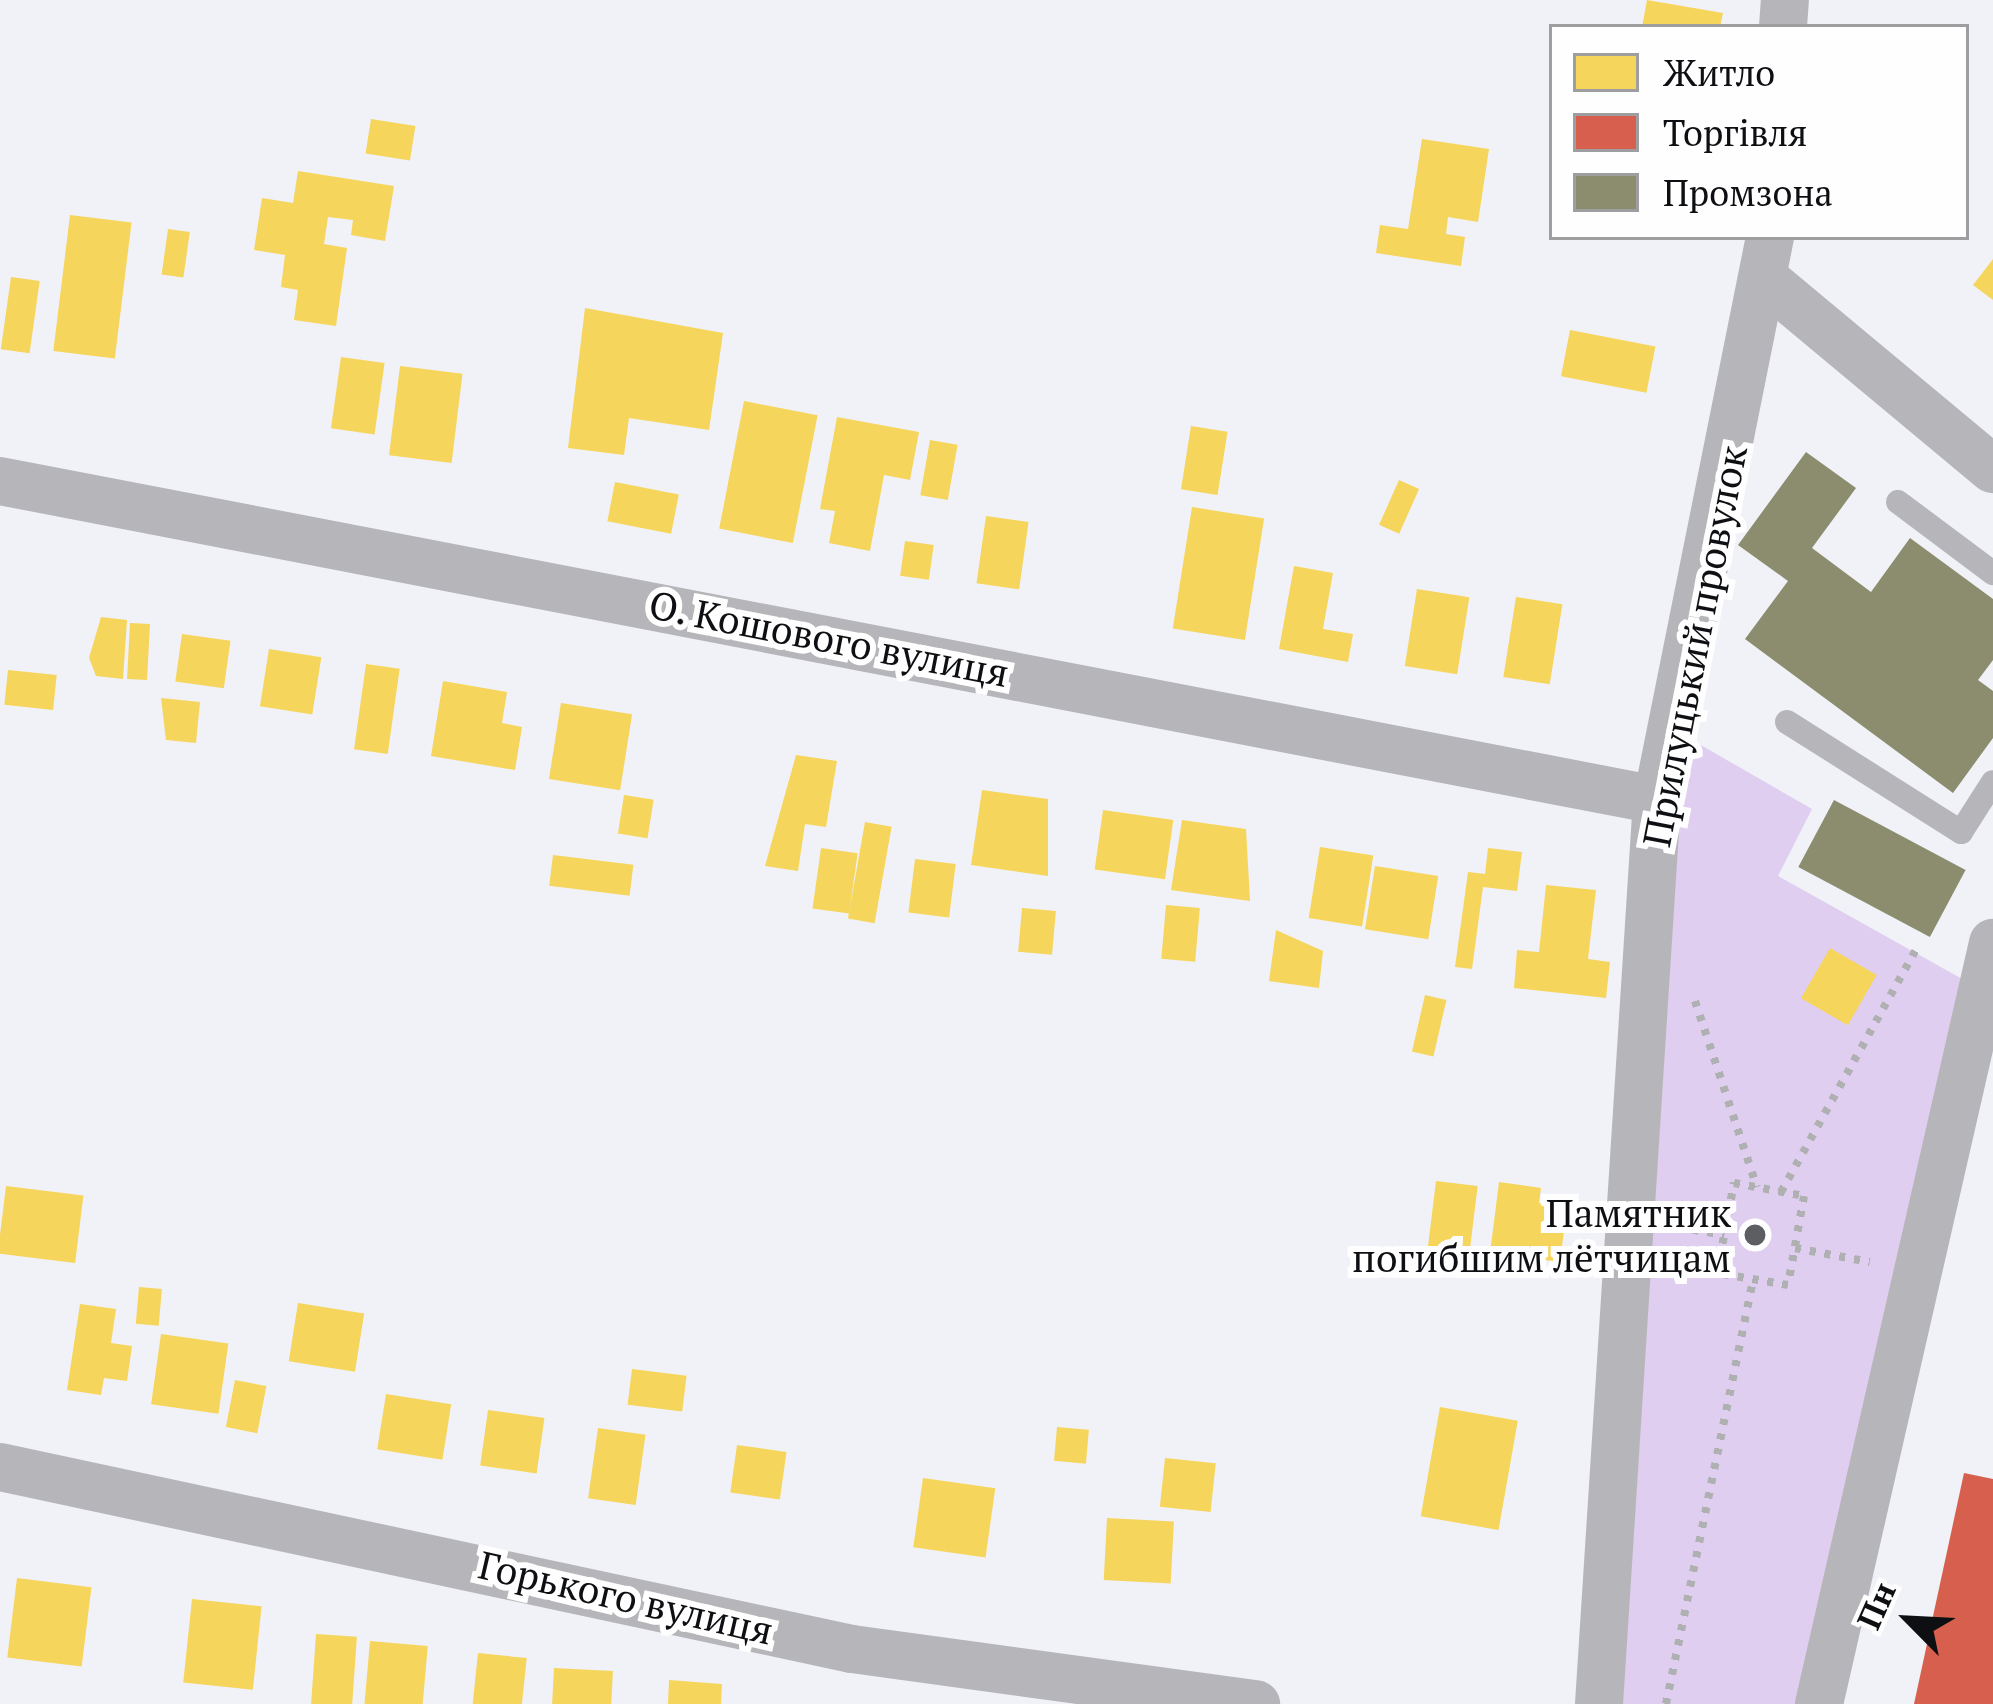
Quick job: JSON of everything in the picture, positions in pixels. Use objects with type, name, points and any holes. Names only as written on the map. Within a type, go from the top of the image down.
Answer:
[{"type":"street","points":[[1769,259],[1993,469]]},
{"type":"street","name":"Прилуцький провулок","points":[[1599,1704],[1657,800],[1769,259]]},
{"type":"street","name":"О. Кошового вулиця","points":[[0,481],[1657,800]]},
{"type":"street","points":[[1819,1704],[1993,943]]},
{"type":"street","name":"Горького вулиця","points":[[0,1467],[852,1648],[1256,1704]]},
{"type":"lane","points":[[1898,502],[1993,573]]},
{"type":"lane","points":[[1787,722],[1961,832],[1993,782]]},
{"type":"path","points":[[1781,1192],[1915,951]]},
{"type":"path","points":[[1689,984],[1757,1187]]},
{"type":"path","points":[[1734,1184],[1757,1187],[1804,1196],[1788,1285],[1717,1273],[1734,1184]]},
{"type":"path","points":[[1796,1248],[1918,1271]]},
{"type":"path","points":[[1666,1704],[1753,1279]]},
{"type":"shaded area","points":[[1692,740],[1812,809],[1778,876],[1964,980],[1800,1704],[1620,1704],[1673,858]]},
{"type":"building: Житло","points":[[1647,0],[1723,13],[1721,24],[1643,24]]},
{"type":"building: Житло","points":[[371,119],[415,126],[410,161],[366,154]]},
{"type":"building: Житло","points":[[1422,139],[1489,149],[1478,222],[1448,217],[1446,234],[1465,237],[1461,266],[1376,253],[1380,225],[1408,229]]},
{"type":"building: Житло","points":[[298,171],[394,186],[385,241],[351,235],[353,220],[328,217],[324,244],[347,248],[336,326],[294,320],[298,290],[281,287],[285,255],[254,250],[262,198],[293,203]]},
{"type":"building: Житло","points":[[70,215],[132,223],[115,359],[53,351]]},
{"type":"building: Житло","points":[[168,229],[190,232],[183,278],[162,275]]},
{"type":"building: Житло","points":[[1993,259],[1993,300],[1973,285]]},
{"type":"building: Житло","points":[[11,277],[40,281],[30,353],[1,349]]},
{"type":"building: Житло","points":[[585,308],[723,333],[709,430],[629,418],[624,455],[568,448]]},
{"type":"building: Житло","points":[[1570,330],[1655,347],[1646,393],[1561,376]]},
{"type":"building: Житло","points":[[341,357],[385,363],[375,434],[331,428]]},
{"type":"building: Житло","points":[[400,366],[463,374],[452,463],[389,455]]},
{"type":"building: Житло","points":[[744,401],[818,415],[793,543],[719,529]]},
{"type":"building: Житло","points":[[837,417],[919,432],[910,480],[884,475],[870,551],[829,543],[835,511],[820,509]]},
{"type":"building: Житло","points":[[1191,426],[1228,432],[1218,495],[1181,489]]},
{"type":"building: Житло","points":[[930,440],[958,445],[948,500],[920,495]]},
{"type":"building: Житло","points":[[1399,480],[1419,489],[1399,534],[1379,525]]},
{"type":"building: Житло","points":[[615,482],[679,494],[671,534],[607,521]]},
{"type":"building: Житло","points":[[1192,507],[1264,518],[1245,640],[1173,628]]},
{"type":"building: Житло","points":[[986,516],[1029,522],[1019,589],[977,583]]},
{"type":"building: Житло","points":[[905,541],[934,545],[929,580],[900,576]]},
{"type":"building: Житло","points":[[1294,566],[1333,573],[1323,629],[1353,634],[1348,662],[1279,649]]},
{"type":"building: Житло","points":[[1417,589],[1469,597],[1457,674],[1405,666]]},
{"type":"building: Житло","points":[[1516,597],[1562,604],[1550,684],[1503,677]]},
{"type":"building: Житло","points":[[101,617],[127,620],[123,679],[96,676],[89,658]]},
{"type":"building: Житло","points":[[130,623],[150,624],[147,680],[127,679]]},
{"type":"building: Житло","points":[[182,634],[231,641],[224,688],[175,682]]},
{"type":"building: Житло","points":[[269,649],[321,657],[312,715],[260,706]]},
{"type":"building: Житло","points":[[366,664],[400,669],[388,754],[354,749]]},
{"type":"building: Житло","points":[[8,670],[57,675],[53,710],[4,705]]},
{"type":"building: Житло","points":[[443,681],[507,692],[502,723],[522,727],[515,770],[431,756]]},
{"type":"building: Житло","points":[[161,698],[200,702],[196,743],[166,740]]},
{"type":"building: Житло","points":[[561,703],[632,714],[620,790],[549,779]]},
{"type":"building: Житло","points":[[796,755],[837,761],[826,827],[805,824],[798,871],[765,866]]},
{"type":"building: Житло","points":[[982,790],[1048,799],[1048,876],[971,865]]},
{"type":"building: Житло","points":[[624,795],[654,800],[648,838],[618,834]]},
{"type":"building: Житло","points":[[1103,810],[1173,820],[1165,879],[1095,869]]},
{"type":"building: Житло","points":[[1182,820],[1246,829],[1250,901],[1171,890]]},
{"type":"building: Житло","points":[[865,822],[892,827],[875,923],[848,919]]},
{"type":"building: Житло","points":[[1320,847],[1373,855],[1362,927],[1309,918]]},
{"type":"building: Житло","points":[[821,848],[858,853],[849,914],[813,908]]},
{"type":"building: Житло","points":[[1488,848],[1522,852],[1517,891],[1483,887],[1472,969],[1455,967],[1468,872],[1485,874]]},
{"type":"building: Житло","points":[[553,855],[633,865],[630,896],[549,886]]},
{"type":"building: Житло","points":[[915,859],[956,864],[949,918],[908,913]]},
{"type":"building: Житло","points":[[1375,866],[1438,876],[1428,939],[1365,929]]},
{"type":"building: Житло","points":[[1546,885],[1596,890],[1588,959],[1610,962],[1606,998],[1514,988],[1517,950],[1539,952]]},
{"type":"building: Житло","points":[[1166,905],[1200,908],[1195,962],[1161,959]]},
{"type":"building: Житло","points":[[1022,908],[1056,911],[1052,955],[1018,952]]},
{"type":"building: Житло","points":[[1276,930],[1323,951],[1319,988],[1269,981]]},
{"type":"building: Житло","points":[[1830,948],[1877,975],[1848,1025],[1801,998]]},
{"type":"building: Житло","points":[[1425,995],[1446,1000],[1433,1056],[1412,1052]]},
{"type":"building: Житло","points":[[1436,1181],[1478,1186],[1469,1258],[1427,1252]]},
{"type":"building: Житло","points":[[1499,1182],[1541,1188],[1539,1203],[1567,1207],[1560,1262],[1490,1253]]},
{"type":"building: Житло","points":[[6,1186],[83,1196],[75,1263],[0,1254]]},
{"type":"building: Житло","points":[[139,1287],[162,1289],[159,1326],[136,1324]]},
{"type":"building: Житло","points":[[298,1303],[364,1313],[355,1372],[289,1361]]},
{"type":"building: Житло","points":[[80,1304],[116,1309],[111,1343],[132,1346],[127,1381],[104,1378],[101,1395],[67,1390]]},
{"type":"building: Житло","points":[[161,1334],[228,1343],[218,1414],[151,1404]]},
{"type":"building: Житло","points":[[632,1369],[687,1376],[682,1411],[628,1405]]},
{"type":"building: Житло","points":[[235,1380],[266,1386],[257,1433],[226,1427]]},
{"type":"building: Житло","points":[[386,1394],[451,1404],[442,1460],[377,1449]]},
{"type":"building: Житло","points":[[1440,1407],[1518,1421],[1499,1530],[1421,1516]]},
{"type":"building: Житло","points":[[488,1410],[544,1418],[537,1473],[480,1465]]},
{"type":"building: Житло","points":[[1057,1427],[1089,1430],[1086,1464],[1054,1461]]},
{"type":"building: Житло","points":[[598,1428],[646,1435],[636,1505],[588,1498]]},
{"type":"building: Житло","points":[[737,1445],[787,1452],[780,1499],[730,1493]]},
{"type":"building: Житло","points":[[1165,1458],[1216,1463],[1211,1512],[1160,1507]]},
{"type":"building: Житло","points":[[923,1478],[995,1488],[986,1557],[913,1547]]},
{"type":"building: Житло","points":[[1107,1518],[1174,1522],[1171,1583],[1104,1580]]},
{"type":"building: Житло","points":[[17,1578],[91,1587],[82,1667],[7,1657]]},
{"type":"building: Житло","points":[[192,1599],[262,1606],[253,1690],[183,1683]]},
{"type":"building: Житло","points":[[316,1634],[357,1637],[352,1704],[311,1704]]},
{"type":"building: Житло","points":[[370,1641],[428,1646],[423,1704],[365,1704]]},
{"type":"building: Житло","points":[[478,1653],[527,1658],[522,1704],[473,1704]]},
{"type":"building: Житло","points":[[554,1668],[613,1671],[611,1704],[552,1704]]},
{"type":"building: Житло","points":[[669,1680],[722,1684],[721,1704],[668,1704]]},
{"type":"building: Торгівля","points":[[1964,1473],[1993,1479],[1993,1704],[1914,1704]]},
{"type":"building: Промзона","points":[[1806,452],[1856,488],[1812,548],[1871,592],[1910,538],[1993,599],[1993,660],[1978,680],[1993,691],[1993,738],[1953,793],[1745,639],[1788,581],[1738,545]]},
{"type":"building: Промзона","points":[[1834,800],[1966,870],[1930,937],[1798,867]]},
{"type":"place","name":"Памятник погибшим лётчицам","points":[[1755,1235]]}]
